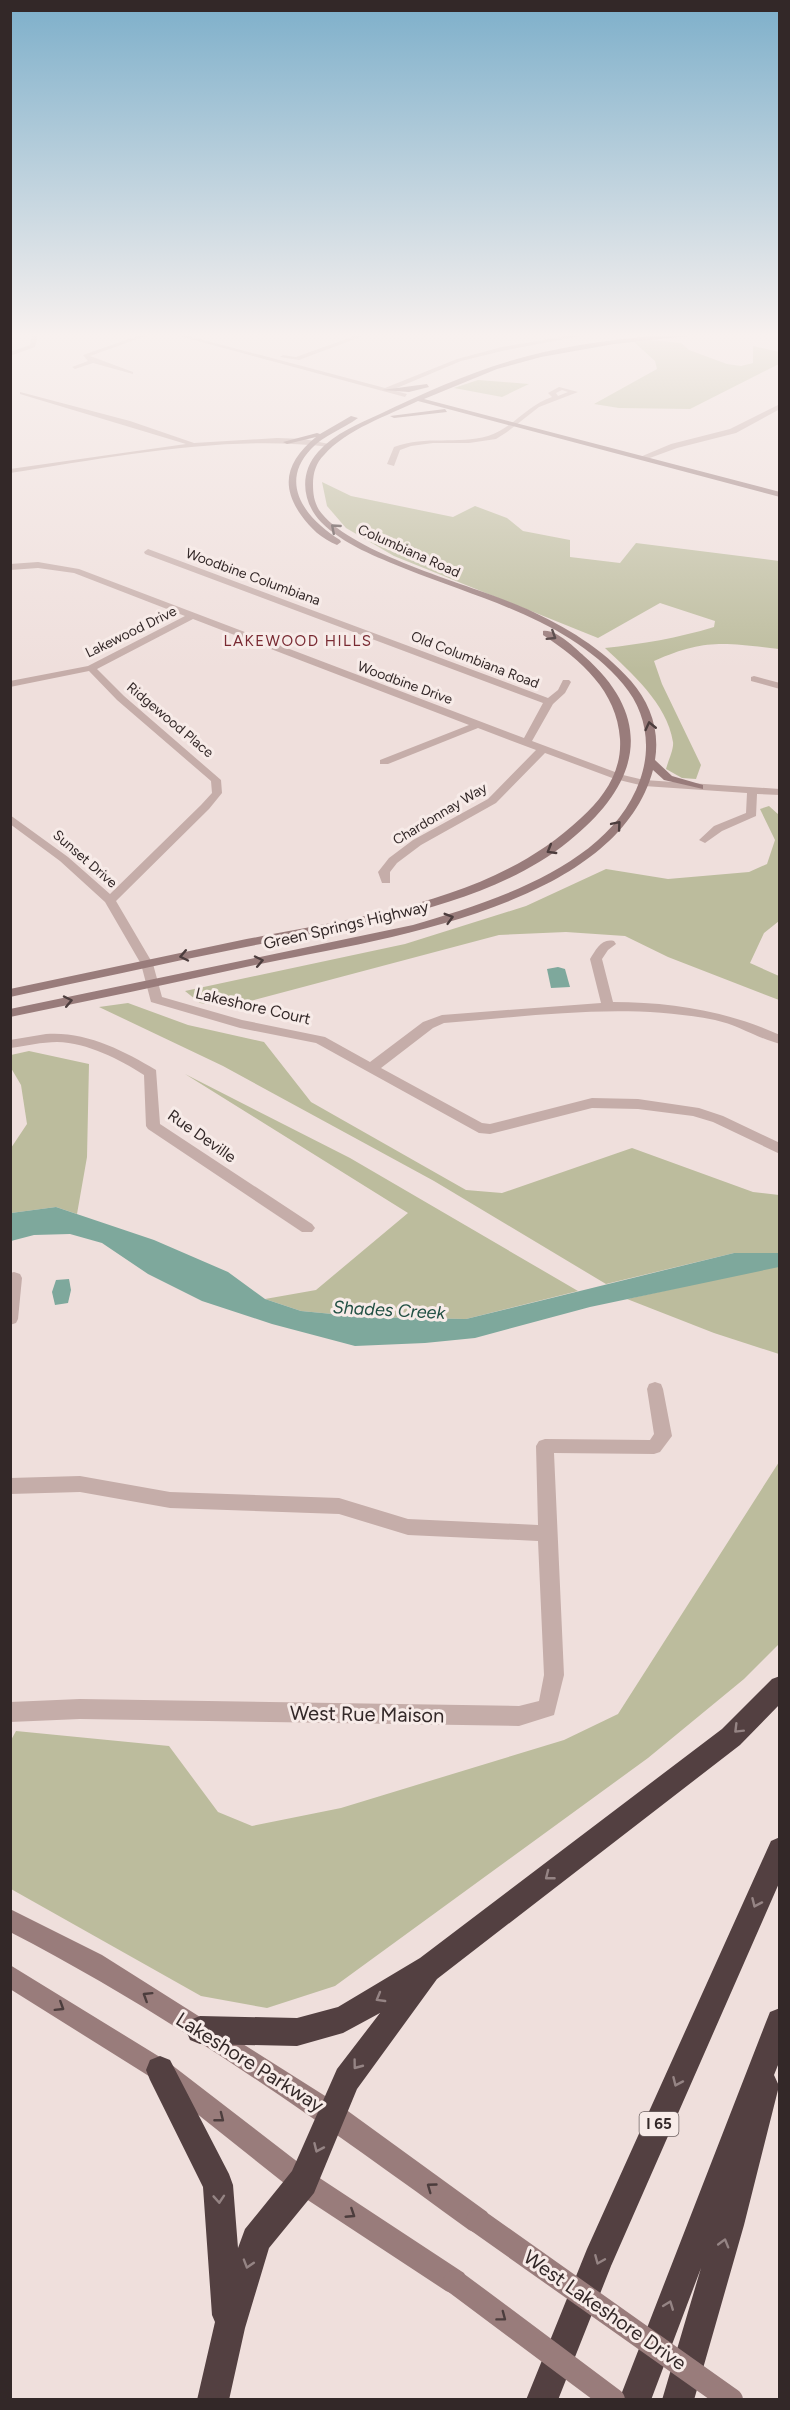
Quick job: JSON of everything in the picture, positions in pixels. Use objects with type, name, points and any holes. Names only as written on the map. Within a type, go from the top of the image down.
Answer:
[{"type":"highway","points":[[200,2030],[297,2032],[343,2019],[430,1968],[731,1737],[780,1687]]},
{"type":"highway","name":"I 65","points":[[542,2400],[598,2260],[780,1850]]},
{"type":"highway","points":[[213,2400],[229,2328],[256,2240],[303,2181],[347,2079],[430,1968]]},
{"type":"highway","points":[[635,2400],[780,2022]]},
{"type":"highway","points":[[678,2400],[729,2224],[780,2030]]},
{"type":"highway","points":[[160,2070],[218,2185],[229,2328]]},
{"type":"main road","points":[[296,445],[300,447],[301,454]]},
{"type":"main road","name":"Columbiana Road","points":[[309,445],[301,454],[291,481],[295,500],[311,524],[337,543],[362,556],[523,616],[572,650],[589,665],[608,688],[617,705],[625,732],[626,755],[619,777]]},
{"type":"main road","points":[[592,445],[780,495]]},
{"type":"main road","name":"Columbiana Road","points":[[330,446],[317,458],[308,479],[311,502],[329,524],[347,538],[582,643],[608,662],[631,687],[641,702],[650,726],[651,762],[644,783]]},
{"type":"main road","points":[[651,762],[668,778],[699,787]]},
{"type":"main road","name":"Green Springs Highway","points":[[10,993],[360,920],[455,895],[525,866],[562,844],[582,826],[610,794],[619,777]]},
{"type":"main road","name":"Green Springs Highway","points":[[10,1013],[415,928],[468,913],[516,895],[567,868],[610,834],[635,804],[644,783]]},
{"type":"main road","name":"Lakeshore Parkway","points":[[10,1920],[94,1963],[333,2115],[478,2221]]},
{"type":"main road","points":[[10,1976],[160,2070],[303,2181],[455,2282],[613,2400]]},
{"type":"main road","name":"West Lakeshore Drive","points":[[478,2221],[731,2400]]},
{"type":"street","points":[[10,471],[182,445]]},
{"type":"street","points":[[382,467],[392,470],[399,467],[391,464],[398,449],[409,445]]},
{"type":"street","points":[[644,458],[676,445]]},
{"type":"street","name":"Woodbine Columbiana","points":[[148,552],[349,627]]},
{"type":"street","name":"Woodbine Drive","points":[[10,567],[38,565],[76,571],[619,777],[644,783],[780,792]]},
{"type":"street","name":"Lakewood Drive","points":[[10,684],[91,668],[193,616]]},
{"type":"street","name":"Old Columbiana Road","points":[[349,627],[549,702],[527,742]]},
{"type":"street","name":"Ridgewood Place","points":[[91,668],[115,694],[190,754],[216,780],[217,793],[205,807],[110,900]]},
{"type":"street","points":[[754,679],[780,686]]},
{"type":"street","points":[[549,702],[562,691],[566,682]]},
{"type":"street","points":[[384,762],[452,737],[479,724]]},
{"type":"street","name":"Chardonnay Way","points":[[386,881],[384,872],[391,862],[415,844],[483,808],[500,795],[543,749]]},
{"type":"street","points":[[705,840],[718,827],[752,814],[752,791]]},
{"type":"street","name":"Sunset Drive","points":[[10,818],[64,859],[110,900],[147,964]]},
{"type":"street","points":[[608,1006],[596,959],[603,948],[610,944]]},
{"type":"street","name":"Lakeshore Court","points":[[147,964],[156,999],[240,1024],[320,1040],[373,1067],[479,1128],[490,1129],[592,1103],[638,1104],[694,1111],[718,1119],[780,1149]]},
{"type":"street","points":[[373,1067],[428,1025],[442,1019],[608,1006],[628,1005],[727,1019],[780,1040]]},
{"type":"street","name":"Rue Deville","points":[[10,1044],[57,1038],[76,1040],[151,1072],[153,1126],[307,1228]]},
{"type":"street","points":[[10,1320],[14,1278]]},
{"type":"street","name":"West Rue Maison","points":[[10,1712],[80,1709],[519,1716],[547,1708],[554,1675],[545,1446],[654,1448],[663,1437],[655,1389]]},
{"type":"street","points":[[10,1486],[80,1484],[170,1500],[339,1506],[408,1527],[547,1533]]},
{"type":"shaded area","points":[[322,482],[351,496],[453,517],[475,506],[507,518],[523,531],[570,540],[570,557],[620,563],[636,543],[779,561],[779,649],[716,644],[688,649],[654,661],[662,684],[701,765],[696,779],[682,778],[666,769],[673,742],[664,714],[647,690],[605,648],[687,634],[714,627],[715,621],[660,603],[598,638],[394,556],[346,528],[327,506]]},
{"type":"shaded area","points":[[769,806],[779,815],[779,921],[764,933],[750,963],[779,976],[779,1000],[668,957],[625,936],[566,932],[499,935],[228,1007],[200,1003],[185,991],[405,944],[526,906],[606,869],[668,879],[749,872],[767,864],[775,840],[760,809]]},
{"type":"shaded area","points":[[558,967],[565,969],[570,987],[551,988],[547,969]]},
{"type":"shaded area","points":[[128,1003],[188,1025],[264,1042],[311,1102],[466,1190],[502,1193],[632,1148],[753,1192],[779,1195],[779,1253],[734,1253],[606,1284],[434,1181],[223,1066],[99,1007]]},
{"type":"shaded area","points":[[29,1051],[89,1064],[87,1157],[77,1214],[56,1207],[11,1213],[11,1148],[27,1124],[21,1085],[11,1068],[11,1055]]},
{"type":"shaded area","points":[[185,1074],[350,1158],[578,1291],[466,1319],[364,1317],[301,1311],[265,1299],[316,1290],[408,1213]]},
{"type":"shaded area","points":[[56,1207],[154,1240],[228,1272],[265,1299],[301,1311],[364,1317],[466,1319],[734,1253],[779,1253],[779,1267],[590,1307],[475,1338],[355,1346],[272,1324],[202,1301],[148,1274],[102,1243],[70,1234],[34,1235],[11,1241],[11,1213]]},
{"type":"shaded area","points":[[779,1267],[779,1354],[714,1333],[627,1299]]},
{"type":"shaded area","points":[[69,1279],[71,1290],[68,1303],[55,1305],[52,1292],[56,1280]]},
{"type":"shaded area","points":[[779,1462],[779,1644],[744,1679],[648,1758],[335,1986],[267,2008],[201,1996],[11,1889],[10,1742],[16,1731],[169,1746],[218,1812],[252,1826],[341,1808],[564,1740],[618,1714]]},
{"type":"district","name":"LAKEWOOD HILLS","points":[[298,641]]},
{"type":"water label","name":"Shades Creek","points":[[389,1310]]}]
